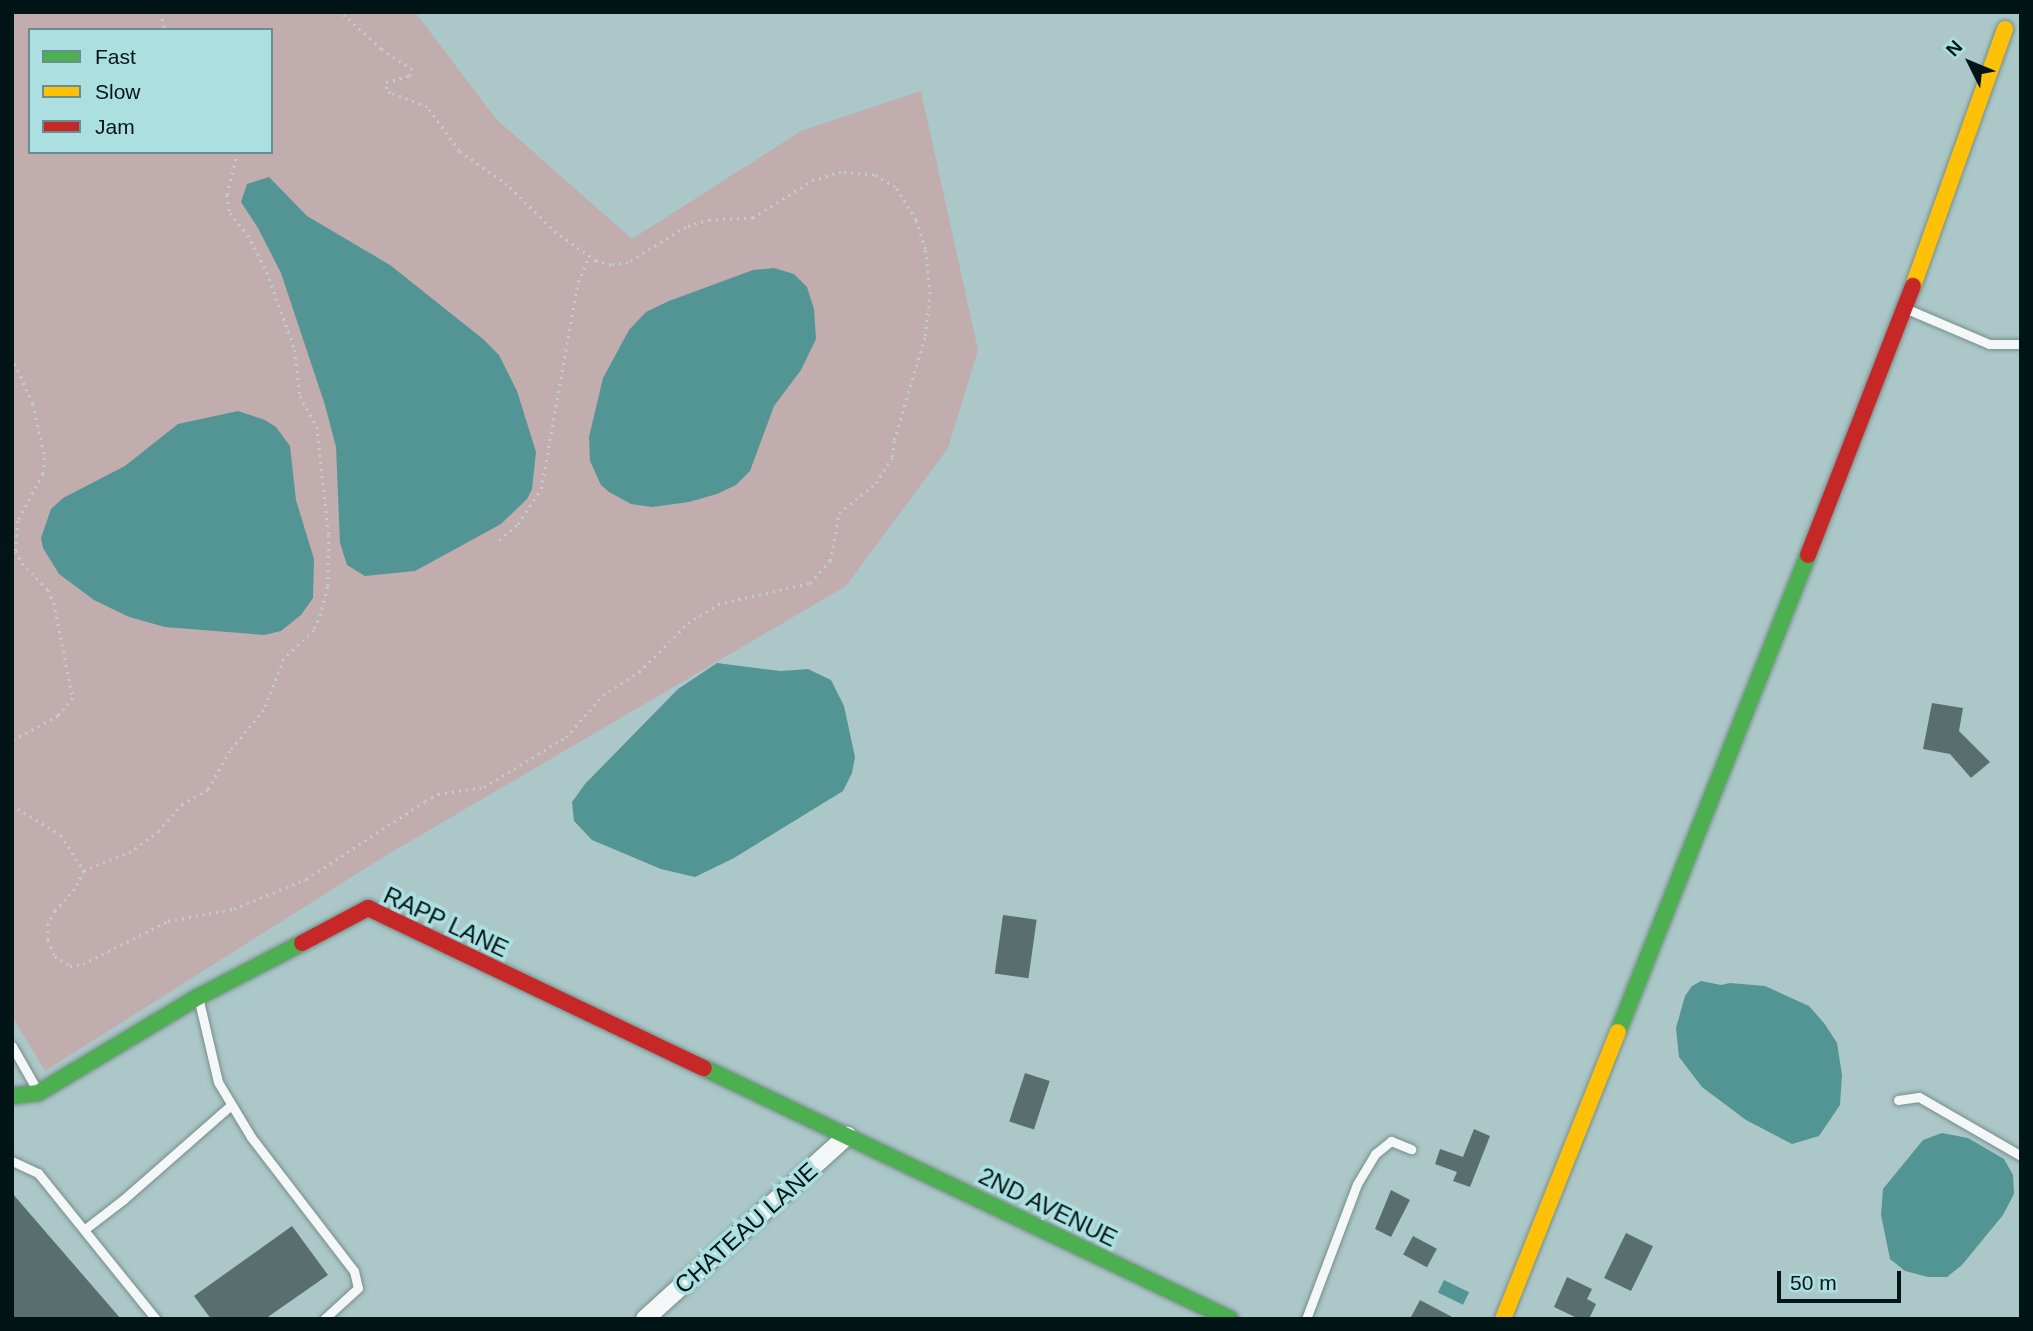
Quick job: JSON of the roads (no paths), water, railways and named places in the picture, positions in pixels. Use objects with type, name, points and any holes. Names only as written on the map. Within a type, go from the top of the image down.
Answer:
[{"type":"street","points":[[1503,1319],[1906,309],[2006,29]]},
{"type":"street","name":"RAPP LANE","points":[[12,1096],[38,1093],[198,997],[368,908],[847,1136]]},
{"type":"street","name":"CHATEAU LANE","points":[[645,1319],[847,1136]]},
{"type":"street","name":"2ND AVENUE","points":[[847,1136],[1230,1319]]},
{"type":"lane","points":[[1906,309],[1989,344],[2021,344]]},
{"type":"lane","points":[[198,997],[218,1082],[231,1105],[258,1147],[354,1271],[358,1288],[324,1319]]},
{"type":"lane","points":[[12,1046],[38,1093]]},
{"type":"lane","points":[[1898,1100],[1919,1097],[2021,1156]]},
{"type":"lane","points":[[85,1229],[124,1199],[231,1105]]},
{"type":"lane","points":[[1306,1319],[1357,1184],[1375,1154],[1391,1141],[1411,1149]]},
{"type":"lane","points":[[12,1161],[38,1173],[156,1319]]},
{"type":"water","points":[[269,177],[307,216],[390,265],[483,339],[499,355],[517,391],[536,452],[532,489],[527,499],[501,524],[415,571],[365,576],[347,565],[340,543],[336,447],[325,405],[281,273],[241,202],[247,184]]},
{"type":"water","points":[[774,268],[794,274],[807,287],[814,309],[816,339],[801,370],[774,406],[750,471],[736,485],[689,502],[652,507],[631,504],[609,492],[601,485],[590,461],[589,437],[603,378],[629,330],[646,312],[669,301],[753,270]]},
{"type":"water","points":[[238,411],[265,420],[276,427],[290,446],[296,500],[314,559],[313,598],[301,615],[281,631],[264,635],[165,627],[129,617],[94,600],[59,574],[43,548],[41,538],[51,509],[63,498],[125,466],[178,424]]},
{"type":"water","points":[[717,663],[781,671],[808,669],[831,680],[844,706],[855,757],[852,773],[843,791],[734,858],[695,877],[661,869],[592,840],[574,821],[572,802],[585,784],[678,689]]},
{"type":"water","points":[[1701,981],[1721,985],[1730,983],[1765,986],[1809,1006],[1824,1023],[1837,1043],[1842,1075],[1840,1105],[1819,1136],[1792,1144],[1746,1120],[1702,1087],[1679,1057],[1676,1028],[1685,996],[1692,986]]},
{"type":"water","points":[[1942,1133],[1968,1138],[2004,1159],[2013,1175],[2014,1194],[2003,1215],[1962,1265],[1947,1277],[1928,1277],[1905,1271],[1890,1259],[1881,1215],[1883,1189],[1923,1140]]},
{"type":"water","points":[[1444,1280],[1469,1292],[1463,1305],[1438,1293]]}]
